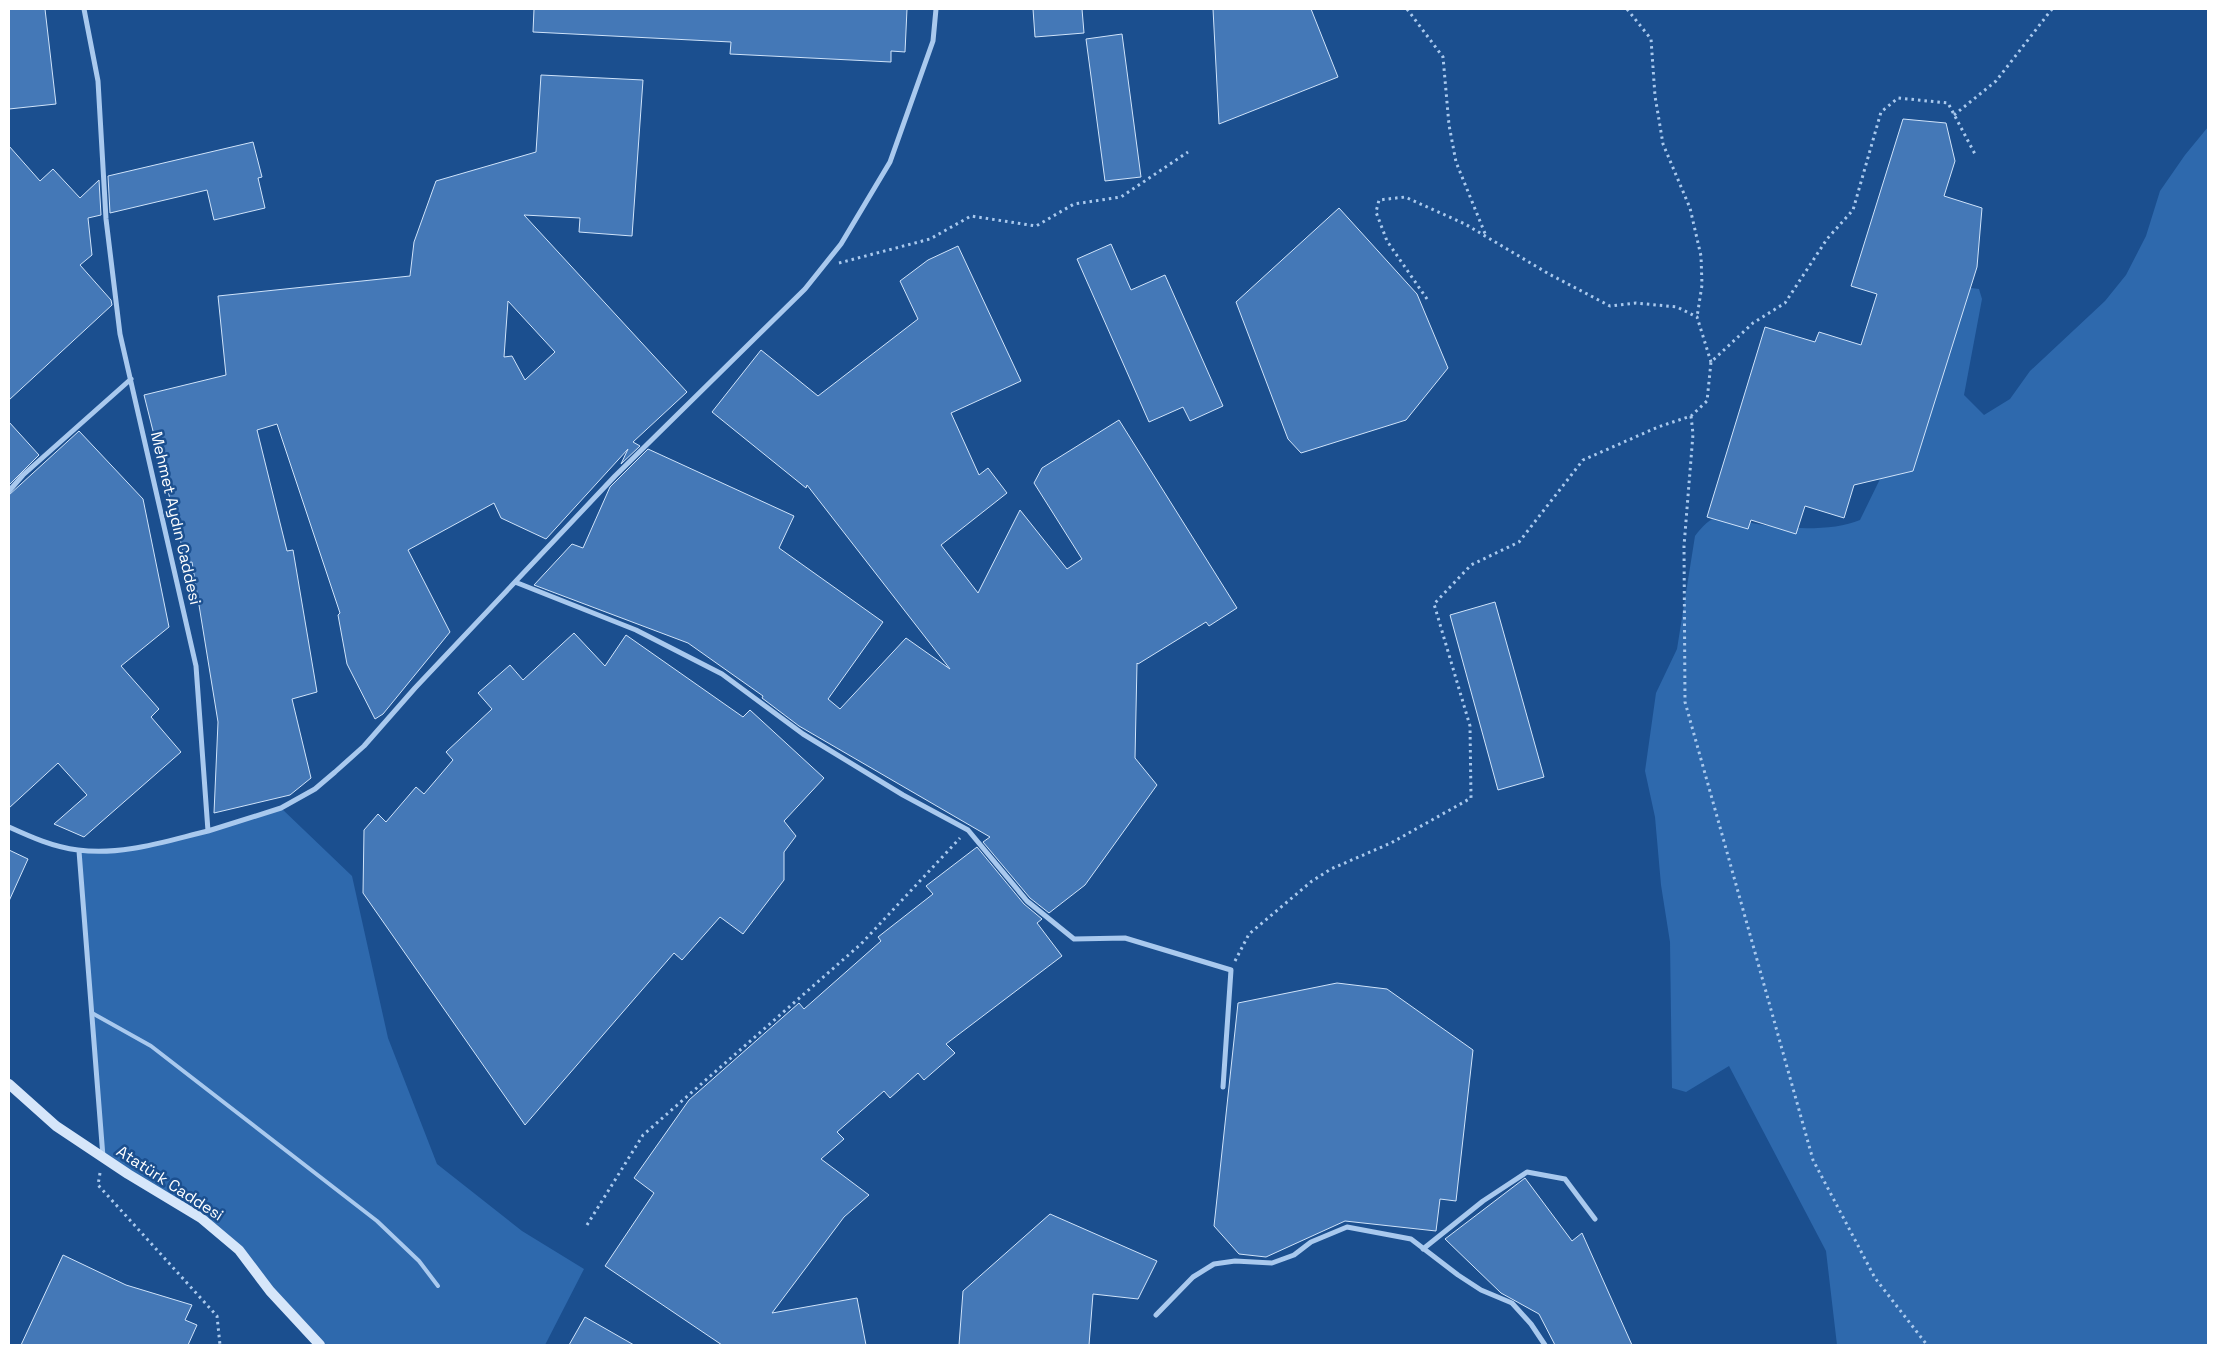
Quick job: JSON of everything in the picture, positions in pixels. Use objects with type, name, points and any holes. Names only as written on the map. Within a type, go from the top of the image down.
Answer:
[{"type":"street","name":"Mehmet Aydın Caddesi","points":[[84,9],[98,81],[106,219],[120,334],[196,666],[208,831]]},
{"type":"street","points":[[9,827],[46,843],[79,850],[131,849],[208,831],[281,808],[315,788],[336,772],[364,746],[615,476],[805,289],[830,258],[841,244],[890,162],[932,41],[936,9]]},
{"type":"street","points":[[9,492],[23,475],[131,379]]},
{"type":"street","points":[[515,582],[636,630],[722,674],[803,734],[903,795],[968,830],[1027,901],[1074,939],[1125,938],[1231,970],[1223,1087]]},
{"type":"street","points":[[79,850],[103,1157]]},
{"type":"street","name":"Atatürk Caddesi","points":[[9,1084],[56,1126],[201,1218],[239,1250],[270,1292],[320,1345]]},
{"type":"street","points":[[1423,1249],[1483,1201],[1528,1172],[1565,1179],[1595,1219]]},
{"type":"street","points":[[1156,1315],[1193,1277],[1214,1264],[1235,1261],[1272,1263],[1294,1255],[1311,1242],[1346,1227],[1411,1239],[1481,1290],[1512,1303],[1531,1324],[1545,1345]]},
{"type":"lane","points":[[92,1013],[151,1046],[377,1221],[419,1261],[438,1286]]},
{"type":"path","points":[[1407,9],[1443,57],[1449,125],[1456,162],[1487,237]]},
{"type":"path","points":[[1231,970],[1249,934],[1312,881],[1331,869],[1391,843],[1471,798],[1470,726],[1434,604],[1471,565],[1519,542],[1583,460],[1658,427],[1691,416],[1707,401],[1711,362],[1697,317],[1702,286],[1702,256],[1690,208],[1663,144],[1655,96],[1651,39],[1628,9]]},
{"type":"path","points":[[1954,115],[1996,81],[2052,9]]},
{"type":"path","points":[[1711,362],[1753,323],[1785,303],[1827,239],[1853,210],[1881,112],[1898,98],[1948,104],[1976,156]]},
{"type":"path","points":[[830,258],[841,264],[930,239],[971,216],[1036,226],[1074,204],[1121,197],[1188,152]]},
{"type":"path","points":[[1427,299],[1387,241],[1376,212],[1379,200],[1405,197],[1465,224],[1549,274],[1610,306],[1636,303],[1677,307],[1697,317]]},
{"type":"path","points":[[1691,416],[1693,434],[1684,546],[1685,702],[1813,1160],[1875,1278],[1927,1345]]},
{"type":"path","points":[[586,1225],[643,1136],[861,944],[968,830]]},
{"type":"path","points":[[103,1157],[98,1185],[217,1316],[220,1345]]},
{"type":"shaded area","points":[[2208,127],[2208,1345],[1837,1345],[1826,1251],[1729,1066],[1686,1092],[1672,1088],[1670,942],[1661,885],[1655,817],[1645,771],[1656,693],[1677,649],[1695,536],[1710,520],[1726,516],[1752,523],[1792,528],[1821,528],[1849,524],[1860,520],[1881,477],[1962,291],[1971,288],[1979,289],[1982,299],[1964,395],[1984,415],[2010,399],[2030,371],[2105,301],[2126,275],[2146,236],[2160,191],[2185,155]]},
{"type":"shaded area","points":[[281,808],[352,876],[388,1038],[437,1164],[522,1231],[584,1269],[545,1345],[320,1345],[239,1250],[104,1157],[79,851],[131,849],[208,831]]},
{"type":"building","points":[[9,9],[45,9],[56,104],[9,109]]},
{"type":"building","points":[[534,9],[907,9],[905,52],[891,51],[891,62],[730,54],[731,42],[533,32]]},
{"type":"building","points":[[1033,9],[1082,9],[1084,33],[1035,37]]},
{"type":"building","points":[[1213,9],[1311,9],[1338,77],[1219,124]]},
{"type":"building","points":[[1122,34],[1141,177],[1105,181],[1086,39]]},
{"type":"building","points":[[541,75],[643,80],[632,236],[579,232],[580,218],[524,215],[687,392],[633,442],[640,446],[621,464],[628,449],[546,539],[501,518],[494,503],[408,550],[450,632],[383,714],[375,719],[347,664],[338,615],[340,613],[277,424],[257,430],[287,551],[293,550],[317,692],[292,699],[311,778],[290,795],[214,813],[218,722],[192,562],[186,563],[144,395],[226,375],[218,296],[410,276],[414,242],[436,181],[536,152]],"holes":[[[508,301],[555,352],[525,380],[512,356],[504,357]]]},
{"type":"building","points":[[1903,119],[1946,123],[1955,161],[1944,196],[1982,208],[1977,267],[1913,471],[1854,485],[1844,518],[1805,506],[1796,534],[1751,520],[1748,529],[1707,517],[1765,327],[1815,342],[1819,332],[1861,345],[1877,294],[1851,286]]},
{"type":"building","points":[[253,142],[262,177],[258,178],[265,208],[214,220],[207,190],[110,213],[108,176]]},
{"type":"building","points":[[9,146],[40,181],[53,169],[80,198],[99,180],[101,215],[88,218],[92,255],[80,265],[111,300],[112,305],[9,400]]},
{"type":"building","points":[[1339,208],[1417,294],[1448,368],[1406,420],[1301,453],[1288,439],[1236,302]]},
{"type":"building","points":[[1111,244],[1131,290],[1165,275],[1223,406],[1190,421],[1183,407],[1149,422],[1077,259]]},
{"type":"building","points":[[958,246],[1021,381],[951,413],[979,475],[988,468],[1007,493],[941,545],[978,593],[1020,510],[1067,569],[1082,559],[1034,483],[1042,468],[1119,420],[1237,608],[1209,626],[1206,622],[1137,663],[1135,758],[1157,785],[1085,885],[1049,913],[1030,898],[983,842],[990,837],[799,726],[762,698],[763,696],[688,643],[534,585],[572,544],[583,548],[610,487],[648,449],[794,516],[779,548],[883,622],[828,699],[840,709],[906,638],[950,669],[807,485],[806,488],[712,412],[761,350],[818,396],[918,319],[900,281],[928,260]]},
{"type":"building","points":[[9,422],[39,455],[9,485]]},
{"type":"building","points":[[79,431],[143,499],[169,627],[121,666],[159,709],[151,717],[181,752],[84,837],[54,824],[87,795],[58,763],[9,808],[9,495]]},
{"type":"building","points":[[1495,602],[1544,777],[1498,790],[1450,615]]},
{"type":"building","points":[[574,633],[605,666],[626,635],[743,717],[750,710],[824,778],[784,821],[796,836],[784,852],[784,880],[743,934],[720,917],[682,960],[674,953],[525,1125],[363,893],[364,830],[378,814],[386,822],[416,787],[424,794],[453,760],[446,752],[492,709],[478,693],[510,665],[523,680]]},
{"type":"building","points":[[977,847],[1024,904],[1042,919],[1037,923],[1062,956],[946,1044],[955,1053],[924,1080],[918,1073],[890,1098],[884,1091],[837,1132],[844,1139],[821,1159],[869,1195],[844,1217],[772,1313],[857,1298],[866,1345],[722,1345],[605,1266],[654,1193],[634,1178],[689,1100],[799,1003],[804,1009],[881,941],[878,937],[933,894],[926,886]]},
{"type":"building","points":[[9,850],[28,859],[9,901]]},
{"type":"building","points":[[1337,983],[1387,989],[1473,1050],[1456,1201],[1440,1199],[1436,1231],[1345,1221],[1266,1257],[1239,1254],[1214,1226],[1238,1003]]},
{"type":"building","points":[[1525,1178],[1572,1241],[1582,1233],[1632,1345],[1555,1345],[1539,1314],[1501,1293],[1445,1239]]},
{"type":"building","points":[[1050,1214],[1157,1261],[1138,1299],[1093,1294],[1089,1345],[959,1345],[963,1291]]},
{"type":"building","points":[[63,1255],[126,1285],[192,1305],[185,1320],[197,1325],[188,1345],[21,1345]]},
{"type":"building","points":[[585,1317],[634,1345],[569,1345]]}]
